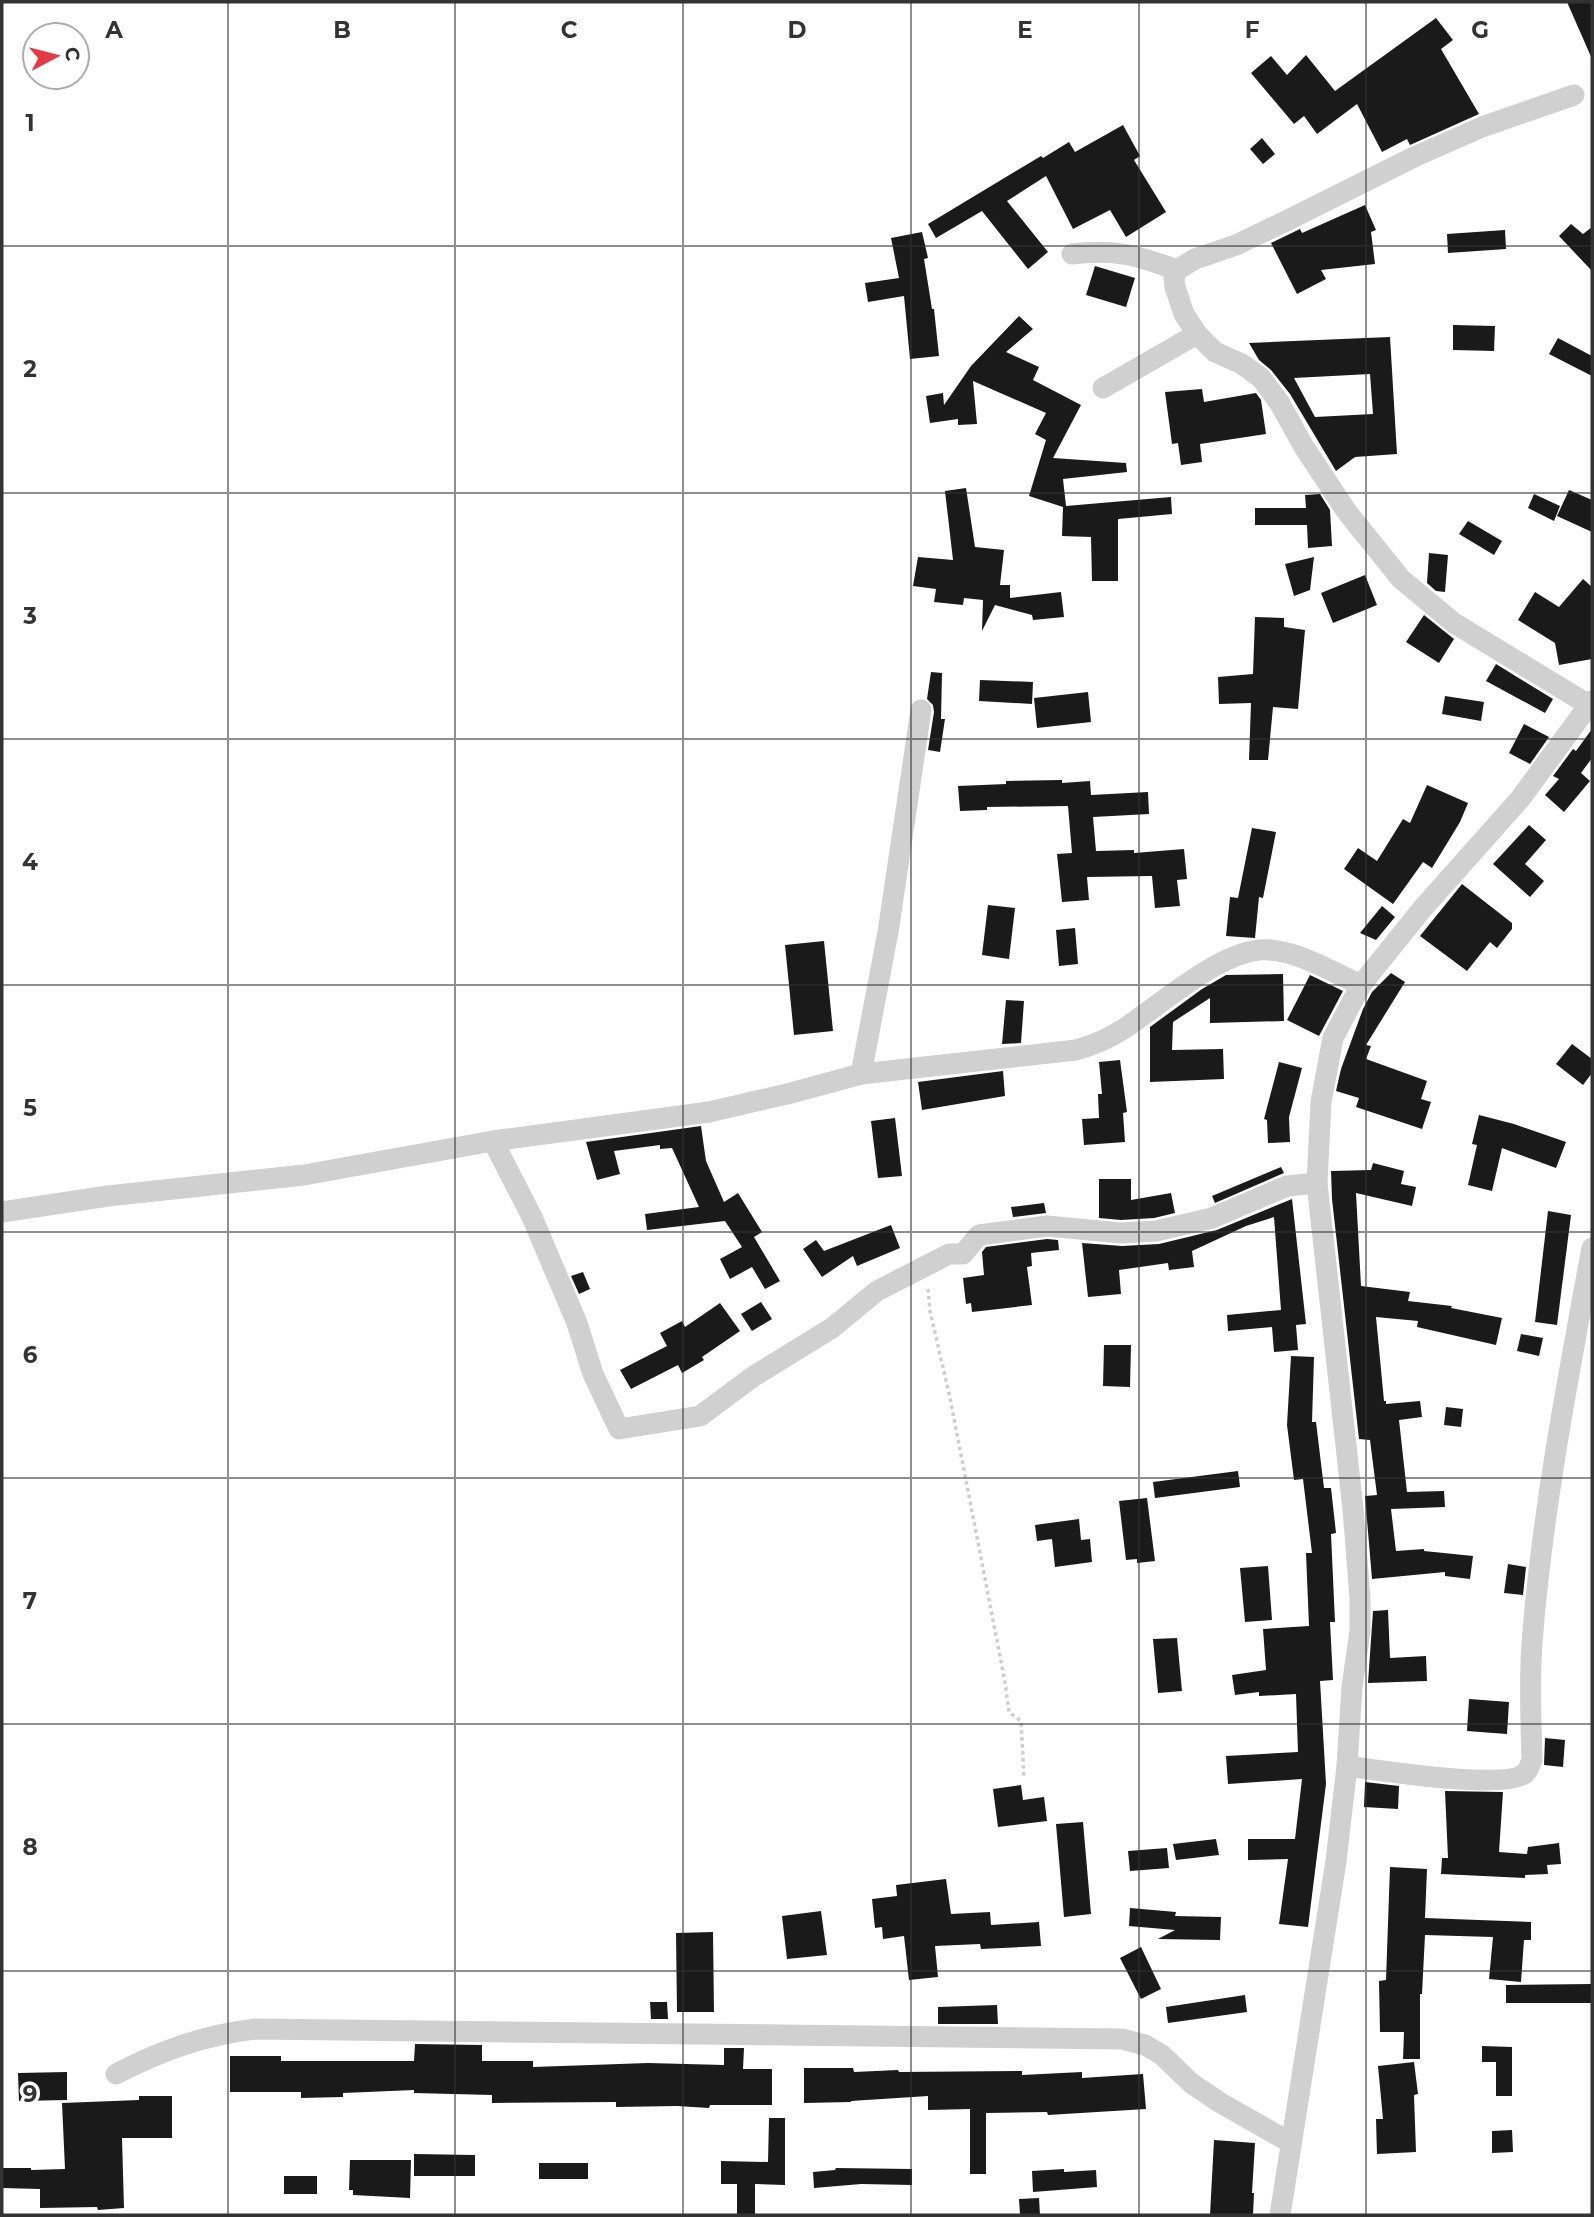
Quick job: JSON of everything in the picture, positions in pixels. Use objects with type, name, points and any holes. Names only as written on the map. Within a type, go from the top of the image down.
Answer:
[{"type":"street","points":[[1280,2215],[1336,1861],[1360,1630],[1360,1598],[1338,1358],[1317,1183],[1321,1102],[1333,1038],[1361,985],[1423,908],[1520,799],[1590,703],[1454,623],[1401,579],[1347,512],[1304,447],[1279,402],[1261,378],[1242,363],[1215,352],[1197,334],[1184,314],[1174,278],[1177,270],[1195,259],[1236,245],[1414,157],[1482,127],[1574,95]]},
{"type":"street","points":[[1072,254],[1117,252],[1138,256],[1177,270]]},
{"type":"street","points":[[1103,388],[1197,334]]},
{"type":"street","points":[[861,1074],[888,932],[921,710]]},
{"type":"street","points":[[2,1212],[108,1196],[304,1175],[493,1141],[709,1112],[861,1074],[1076,1051],[1122,1030],[1208,970],[1236,954],[1268,950],[1299,956],[1361,985]]},
{"type":"street","points":[[493,1141],[532,1217],[577,1323],[593,1374],[619,1429],[700,1416],[754,1376],[832,1328],[877,1291],[949,1254],[962,1254],[979,1235],[1048,1226],[1121,1233],[1156,1231],[1212,1218],[1287,1186],[1317,1183]]},
{"type":"street","points":[[1347,1766],[1480,1780],[1511,1779],[1522,1776],[1528,1770],[1532,1760],[1532,1644],[1541,1562],[1565,1394],[1592,1248]]},
{"type":"street","points":[[116,2074],[176,2046],[205,2037],[256,2029],[1122,2039],[1145,2045],[1162,2055],[1191,2083],[1291,2143]]},
{"type":"path","points":[[925,1266],[930,1311],[950,1398],[1009,1712],[1021,1721],[1024,1779]]},
{"type":"building","points":[[1567,2],[1592,2],[1592,59]]},
{"type":"building","points":[[1436,18],[1453,40],[1441,49],[1479,114],[1410,145],[1407,139],[1382,152],[1357,104],[1317,134],[1304,116],[1294,124],[1251,73],[1271,56],[1287,75],[1306,55],[1335,91]]},
{"type":"building","points":[[1123,125],[1140,156],[1134,160],[1166,212],[1126,237],[1110,210],[1073,229],[1046,176],[1007,201],[1048,252],[1028,269],[982,211],[936,238],[928,224],[1041,156],[1043,158],[1069,142],[1075,152]]},
{"type":"building","points":[[1262,138],[1275,154],[1263,164],[1250,149]]},
{"type":"building","points":[[1365,205],[1376,230],[1371,232],[1375,264],[1321,270],[1326,279],[1297,294],[1271,243],[1300,229],[1302,233]]},
{"type":"building","points":[[1571,224],[1583,234],[1592,227],[1592,271],[1559,236]]},
{"type":"building","points":[[1505,230],[1506,249],[1448,253],[1447,234]]},
{"type":"building","points":[[922,232],[928,258],[924,259],[934,309],[939,356],[910,359],[904,296],[868,302],[865,283],[899,278],[891,238]]},
{"type":"building","points":[[1095,266],[1135,278],[1126,307],[1086,295]]},
{"type":"building","points":[[1019,316],[1033,329],[1006,352],[1039,367],[1033,380],[1081,405],[1053,458],[1126,463],[1127,472],[1063,479],[1066,506],[1171,497],[1172,514],[1118,519],[1118,581],[1092,581],[1091,537],[1062,536],[1063,507],[1029,496],[1046,440],[1035,434],[1046,413],[973,381],[977,424],[958,425],[958,419],[930,423],[926,396],[943,393],[944,405],[971,366]]},
{"type":"building","points":[[1453,325],[1495,326],[1494,351],[1453,350]]},
{"type":"building","points":[[1390,337],[1397,454],[1355,457],[1336,471],[1290,394],[1271,370],[1259,360],[1249,343]],"holes":[[[1370,374],[1373,414],[1315,417],[1294,378]]]},
{"type":"building","points":[[1558,338],[1592,356],[1592,376],[1549,354]]},
{"type":"building","points":[[1202,389],[1204,402],[1256,393],[1261,400],[1266,434],[1200,444],[1202,462],[1181,465],[1178,443],[1172,444],[1165,392]]},
{"type":"building","points":[[966,488],[975,547],[1004,550],[1000,585],[1010,585],[1010,598],[1061,592],[1064,617],[1033,620],[1032,615],[995,605],[982,631],[983,600],[964,598],[963,605],[934,602],[936,589],[913,586],[918,557],[953,560],[945,491]]},
{"type":"building","points":[[1569,490],[1592,500],[1592,532],[1557,516]]},
{"type":"building","points":[[1320,494],[1330,510],[1332,546],[1308,548],[1307,525],[1255,525],[1255,508],[1306,508],[1305,495]]},
{"type":"building","points":[[1534,494],[1560,506],[1554,521],[1528,508]]},
{"type":"building","points":[[1468,521],[1502,541],[1494,555],[1459,534]]},
{"type":"building","points":[[1429,553],[1448,555],[1445,592],[1436,591],[1427,583]]},
{"type":"building","points":[[1314,557],[1310,590],[1294,596],[1285,564]]},
{"type":"building","points":[[1365,575],[1377,605],[1333,623],[1321,593]]},
{"type":"building","points":[[1583,579],[1592,587],[1592,659],[1559,665],[1555,643],[1518,620],[1535,592],[1559,607]]},
{"type":"building","points":[[1424,615],[1454,639],[1439,663],[1406,642]]},
{"type":"building","points":[[1255,617],[1284,618],[1284,627],[1305,630],[1298,709],[1273,707],[1268,760],[1249,760],[1251,703],[1219,704],[1218,677],[1253,674]]},
{"type":"building","points":[[1496,664],[1553,699],[1545,713],[1486,681]]},
{"type":"building","points":[[931,672],[942,673],[941,719],[945,719],[940,752],[928,750],[934,712],[933,705],[927,699]]},
{"type":"building","points":[[980,680],[1033,682],[1032,704],[979,701]]},
{"type":"building","points":[[1088,692],[1091,722],[1037,728],[1034,698]]},
{"type":"building","points":[[1445,696],[1484,702],[1481,721],[1442,714]]},
{"type":"building","points":[[1524,724],[1549,737],[1530,764],[1509,753]]},
{"type":"building","points":[[1592,729],[1592,758],[1581,773],[1590,781],[1564,812],[1545,795],[1559,779],[1553,776]]},
{"type":"building","points":[[1062,780],[1062,783],[1090,781],[1091,795],[1148,792],[1149,814],[1093,817],[1096,851],[1134,850],[1134,853],[1184,849],[1187,879],[1177,880],[1180,906],[1155,908],[1152,876],[1087,877],[1089,900],[1062,902],[1057,854],[1072,853],[1068,806],[987,807],[987,810],[960,811],[958,786],[1006,784],[1006,781]]},
{"type":"building","points":[[1427,785],[1468,803],[1460,822],[1432,868],[1423,862],[1393,904],[1344,869],[1358,848],[1377,861],[1403,819],[1410,823]]},
{"type":"building","points":[[1529,825],[1546,840],[1525,864],[1544,881],[1530,897],[1493,864]]},
{"type":"building","points":[[1252,828],[1276,832],[1263,898],[1259,897],[1255,938],[1226,936],[1230,897],[1238,898]]},
{"type":"building","points":[[1462,884],[1512,923],[1512,929],[1497,948],[1490,942],[1467,971],[1420,936]]},
{"type":"building","points":[[988,905],[1015,908],[1009,959],[982,955]]},
{"type":"building","points":[[1382,906],[1395,917],[1376,940],[1360,933]]},
{"type":"building","points":[[1075,928],[1078,964],[1059,966],[1056,930]]},
{"type":"building","points":[[824,941],[833,1031],[794,1035],[785,945]]},
{"type":"building","points":[[1391,973],[1405,982],[1366,1045],[1371,1046],[1366,1059],[1427,1081],[1421,1099],[1431,1102],[1422,1129],[1356,1107],[1359,1098],[1336,1091],[1341,1069],[1363,1009],[1372,992]]},
{"type":"building","points":[[1283,974],[1284,1021],[1210,1023],[1210,998],[1173,1022],[1172,1050],[1223,1049],[1224,1079],[1150,1082],[1150,1027],[1226,975]]},
{"type":"building","points":[[1310,975],[1343,991],[1319,1036],[1287,1020]]},
{"type":"building","points":[[1006,1000],[1024,1001],[1021,1043],[1002,1044]]},
{"type":"building","points":[[1572,1044],[1592,1059],[1592,1073],[1583,1085],[1556,1064]]},
{"type":"building","points":[[1120,1060],[1127,1112],[1123,1113],[1125,1142],[1084,1145],[1082,1119],[1099,1118],[1098,1094],[1102,1094],[1099,1062]]},
{"type":"building","points":[[1279,1062],[1302,1068],[1289,1117],[1290,1142],[1268,1143],[1267,1120],[1264,1119]]},
{"type":"building","points":[[1003,1071],[1005,1096],[922,1110],[918,1082]]},
{"type":"building","points":[[1479,1115],[1566,1142],[1556,1168],[1502,1148],[1492,1191],[1468,1185],[1477,1145],[1472,1144]]},
{"type":"building","points":[[895,1118],[902,1176],[878,1178],[871,1121]]},
{"type":"building","points":[[701,1126],[706,1161],[724,1202],[738,1193],[762,1232],[754,1237],[780,1281],[765,1289],[752,1267],[730,1279],[720,1259],[742,1247],[725,1221],[647,1230],[645,1214],[699,1207],[672,1148],[660,1149],[660,1145],[614,1151],[620,1174],[597,1180],[586,1142]]},
{"type":"building","points":[[1373,1163],[1404,1171],[1401,1184],[1416,1187],[1412,1206],[1356,1193],[1361,1286],[1410,1292],[1408,1301],[1452,1306],[1451,1308],[1502,1318],[1496,1345],[1417,1327],[1418,1321],[1376,1317],[1384,1401],[1386,1404],[1420,1401],[1422,1417],[1399,1420],[1407,1492],[1444,1491],[1445,1507],[1391,1509],[1396,1551],[1424,1549],[1473,1556],[1470,1579],[1445,1576],[1445,1572],[1372,1579],[1365,1496],[1377,1495],[1370,1440],[1359,1439],[1331,1171],[1371,1170]]},
{"type":"building","points":[[1281,1167],[1284,1173],[1215,1203],[1212,1196]]},
{"type":"building","points":[[1099,1179],[1131,1179],[1131,1200],[1171,1193],[1175,1213],[1154,1218],[1099,1218]]},
{"type":"building","points":[[1292,1199],[1306,1324],[1296,1325],[1298,1350],[1274,1352],[1272,1327],[1228,1331],[1227,1315],[1281,1310],[1274,1217],[1246,1226],[1192,1251],[1194,1267],[1169,1270],[1168,1263],[1119,1270],[1121,1294],[1088,1297],[1082,1243],[1122,1246],[1159,1244],[1217,1230]]},
{"type":"building","points":[[1044,1203],[1046,1213],[1013,1217],[1011,1207]]},
{"type":"building","points":[[1548,1211],[1571,1215],[1557,1325],[1535,1322]]},
{"type":"building","points":[[891,1225],[900,1248],[857,1266],[853,1256],[822,1277],[803,1249],[816,1240],[824,1251]]},
{"type":"building","points":[[1058,1240],[1059,1250],[1031,1253],[1032,1266],[1027,1267],[1032,1305],[972,1312],[971,1303],[966,1304],[963,1278],[984,1275],[982,1252],[986,1247]]},
{"type":"building","points":[[583,1272],[590,1289],[579,1294],[571,1276]]},
{"type":"building","points":[[761,1302],[772,1319],[752,1331],[741,1314]]},
{"type":"building","points":[[720,1303],[740,1331],[702,1357],[704,1360],[682,1373],[678,1365],[631,1389],[620,1370],[667,1346],[660,1333],[682,1321],[685,1327]]},
{"type":"building","points":[[1521,1334],[1543,1338],[1539,1356],[1517,1351]]},
{"type":"building","points":[[1104,1345],[1131,1345],[1130,1387],[1103,1386]]},
{"type":"building","points":[[1291,1356],[1314,1357],[1312,1422],[1316,1422],[1324,1488],[1331,1488],[1336,1533],[1331,1534],[1335,1622],[1330,1622],[1333,1680],[1320,1681],[1326,1784],[1308,1927],[1279,1924],[1288,1859],[1248,1860],[1248,1839],[1295,1839],[1302,1779],[1228,1784],[1226,1756],[1298,1752],[1296,1694],[1259,1696],[1259,1692],[1235,1695],[1232,1675],[1266,1670],[1263,1629],[1309,1626],[1306,1553],[1312,1553],[1303,1479],[1294,1480],[1287,1425]]},
{"type":"building","points":[[1446,1407],[1463,1409],[1461,1427],[1444,1425]]},
{"type":"building","points":[[1238,1471],[1240,1487],[1155,1498],[1153,1482]]},
{"type":"building","points":[[1147,1498],[1155,1561],[1137,1563],[1137,1559],[1126,1560],[1119,1501]]},
{"type":"building","points":[[1079,1519],[1081,1540],[1090,1539],[1092,1562],[1055,1567],[1052,1539],[1037,1541],[1035,1525]]},
{"type":"building","points":[[1508,1564],[1526,1567],[1523,1595],[1504,1593]]},
{"type":"building","points":[[1268,1566],[1272,1620],[1245,1622],[1240,1568]]},
{"type":"building","points":[[1388,1610],[1390,1658],[1426,1656],[1427,1681],[1368,1683],[1373,1611]]},
{"type":"building","points":[[1177,1638],[1182,1691],[1158,1693],[1153,1639]]},
{"type":"building","points":[[1469,1699],[1509,1702],[1507,1734],[1467,1731]]},
{"type":"building","points":[[1545,1738],[1565,1740],[1563,1767],[1544,1765]]},
{"type":"building","points":[[1365,1782],[1399,1786],[1398,1809],[1364,1807]]},
{"type":"building","points":[[1021,1785],[1023,1800],[1044,1797],[1047,1821],[998,1827],[993,1789]]},
{"type":"building","points":[[1445,1791],[1503,1792],[1499,1852],[1527,1854],[1528,1847],[1559,1843],[1561,1864],[1547,1865],[1548,1874],[1525,1875],[1525,1878],[1441,1874],[1442,1858],[1448,1858]]},
{"type":"building","points":[[1083,1822],[1091,1914],[1064,1917],[1056,1824]]},
{"type":"building","points":[[1216,1839],[1219,1855],[1176,1860],[1173,1844]]},
{"type":"building","points":[[1167,1848],[1169,1868],[1130,1871],[1128,1851]]},
{"type":"building","points":[[1390,1867],[1427,1869],[1425,1918],[1531,1922],[1531,1940],[1524,1940],[1521,1982],[1489,1979],[1493,1937],[1425,1935],[1420,1994],[1420,2059],[1403,2059],[1404,2032],[1380,2032],[1379,1981],[1386,1980]]},
{"type":"building","points":[[946,1879],[951,1914],[990,1912],[991,1925],[1039,1922],[1041,1946],[981,1949],[980,1944],[935,1946],[938,1977],[909,1980],[904,1936],[883,1939],[882,1927],[875,1928],[872,1899],[897,1896],[896,1885]]},
{"type":"building","points":[[1130,1908],[1176,1912],[1175,1916],[1221,1917],[1220,1940],[1158,1939],[1175,1930],[1129,1926]]},
{"type":"building","points":[[821,1911],[827,1955],[787,1959],[782,1916]]},
{"type":"building","points":[[713,1932],[714,2012],[677,2012],[676,1933]]},
{"type":"building","points":[[1141,1947],[1161,1989],[1141,1999],[1120,1958]]},
{"type":"building","points":[[1592,1984],[1592,2003],[1506,2003],[1506,1985]]},
{"type":"building","points":[[1245,1995],[1247,2012],[1168,2023],[1166,2007]]},
{"type":"building","points":[[650,2002],[667,2002],[668,2019],[651,2019]]},
{"type":"building","points":[[997,2005],[998,2024],[938,2024],[938,2007]]},
{"type":"building","points":[[415,2044],[482,2045],[482,2061],[533,2061],[533,2067],[648,2063],[724,2065],[724,2048],[744,2048],[743,2069],[772,2069],[772,2105],[710,2105],[709,2108],[616,2107],[616,2102],[492,2103],[492,2095],[414,2093],[414,2090],[301,2098],[301,2092],[230,2092],[230,2056],[281,2056],[281,2061],[414,2061]]},
{"type":"building","points":[[1482,2046],[1512,2047],[1512,2096],[1496,2096],[1496,2062],[1482,2062]]},
{"type":"building","points":[[1414,2062],[1418,2094],[1414,2095],[1416,2152],[1377,2154],[1376,2119],[1383,2119],[1378,2066]]},
{"type":"building","points":[[804,2068],[853,2068],[854,2072],[1022,2071],[1022,2075],[1082,2072],[1082,2078],[1143,2074],[1146,2109],[1048,2115],[1047,2112],[986,2113],[986,2174],[970,2174],[970,2109],[928,2110],[928,2096],[804,2103]]},
{"type":"building","points":[[67,2072],[67,2100],[19,2101],[18,2073]]},
{"type":"building","points":[[139,2096],[172,2096],[172,2138],[122,2138],[124,2208],[40,2208],[40,2189],[2,2188],[2,2168],[65,2169],[62,2103],[139,2100]]},
{"type":"building","points":[[769,2118],[785,2118],[785,2185],[755,2184],[755,2215],[737,2215],[737,2184],[721,2184],[721,2161],[768,2162]]},
{"type":"building","points":[[1512,2130],[1513,2152],[1492,2153],[1492,2131]]},
{"type":"building","points":[[1214,2140],[1255,2143],[1253,2215],[1210,2215]]},
{"type":"building","points":[[414,2154],[475,2155],[475,2176],[414,2176]]},
{"type":"building","points":[[350,2160],[411,2160],[410,2198],[353,2195],[353,2190],[349,2190]]},
{"type":"building","points":[[539,2163],[588,2163],[588,2179],[539,2179]]},
{"type":"building","points":[[836,2168],[912,2169],[912,2185],[861,2184],[814,2188],[813,2172]]},
{"type":"building","points":[[1064,2169],[1064,2172],[1096,2170],[1097,2187],[1033,2192],[1032,2171]]},
{"type":"building","points":[[284,2176],[317,2176],[317,2194],[284,2194]]},
{"type":"building","points":[[1039,2198],[1040,2215],[1020,2215],[1019,2199]]}]
